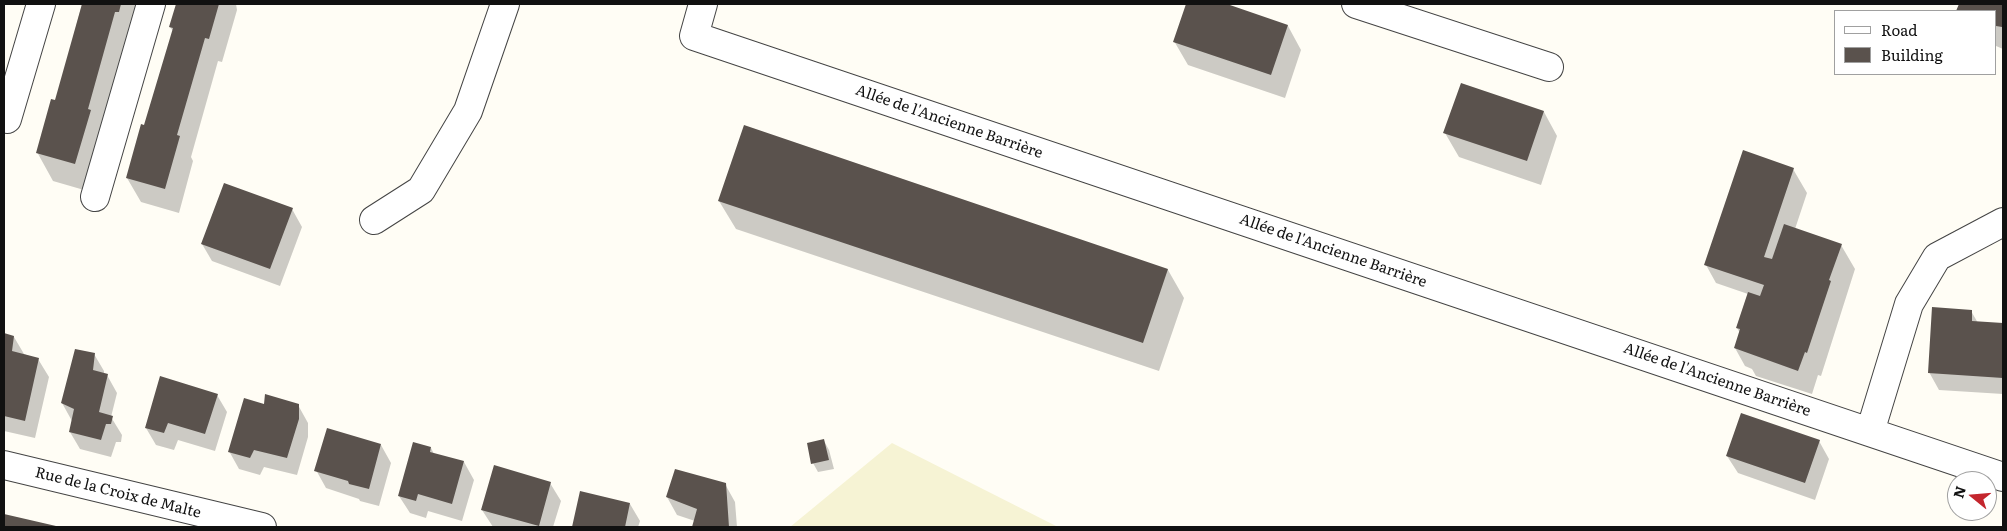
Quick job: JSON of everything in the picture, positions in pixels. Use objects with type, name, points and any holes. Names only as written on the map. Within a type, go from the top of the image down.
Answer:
[{"type":"street","points":[[4,118],[7,119],[42,4]]},
{"type":"street","points":[[95,198],[151,4]]},
{"type":"street","points":[[374,220],[421,190],[468,111],[505,4]]},
{"type":"street","name":"Allée de l'Ancienne Barrière","points":[[703,4],[694,36],[2003,476]]},
{"type":"street","points":[[1356,4],[1549,67]]},
{"type":"street","points":[[1870,432],[1909,304],[1937,257],[2003,222]]},
{"type":"street","name":"Rue de la Croix de Malte","points":[[4,465],[262,527]]},
{"type":"shaded area","points":[[892,443],[1058,527],[790,527]]},
{"type":"building","points":[[82,4],[121,4],[119,12],[115,12],[88,109],[91,110],[75,164],[36,153],[51,99],[55,100]]},
{"type":"building","points":[[176,4],[219,4],[209,39],[205,38],[177,135],[180,136],[165,189],[126,178],[141,124],[144,125],[173,28],[169,27]]},
{"type":"building","points":[[1186,4],[1227,4],[1288,25],[1271,75],[1173,42]]},
{"type":"building","points":[[1959,4],[2003,4],[2003,31],[2002,27],[1997,26],[1997,10],[1956,10]]},
{"type":"building","points":[[1461,83],[1544,111],[1527,161],[1443,133]]},
{"type":"building","points":[[744,125],[1168,269],[1143,343],[718,201]]},
{"type":"building","points":[[1743,150],[1794,168],[1764,257],[1772,259],[1784,224],[1842,244],[1807,353],[1805,352],[1798,371],[1734,348],[1740,329],[1736,328],[1748,292],[1760,296],[1764,285],[1704,265]]},
{"type":"building","points":[[224,183],[293,208],[270,269],[201,244]]},
{"type":"building","points":[[1932,307],[1972,310],[1972,321],[2003,323],[2003,378],[1928,373]]},
{"type":"building","points":[[4,333],[14,336],[12,351],[39,358],[25,421],[4,416]]},
{"type":"building","points":[[75,349],[95,353],[93,370],[108,374],[99,412],[113,416],[111,424],[106,424],[101,440],[69,432],[74,409],[61,403]]},
{"type":"building","points":[[160,376],[218,394],[205,434],[168,423],[164,433],[145,428]]},
{"type":"building","points":[[265,394],[299,404],[299,419],[287,458],[254,450],[250,458],[228,452],[244,398],[264,404]]},
{"type":"building","points":[[1741,413],[1820,440],[1805,483],[1726,456]]},
{"type":"building","points":[[327,428],[381,444],[369,489],[314,471]]},
{"type":"building","points":[[824,439],[829,460],[811,464],[807,443]]},
{"type":"building","points":[[413,442],[431,447],[430,452],[464,461],[452,504],[418,494],[416,501],[398,496]]},
{"type":"building","points":[[494,465],[551,482],[539,526],[481,510]]},
{"type":"building","points":[[675,469],[726,483],[729,527],[692,527],[697,509],[666,497]]},
{"type":"building","points":[[580,491],[630,503],[625,527],[572,527]]},
{"type":"building","points":[[4,514],[56,526],[56,527],[4,527]]}]
